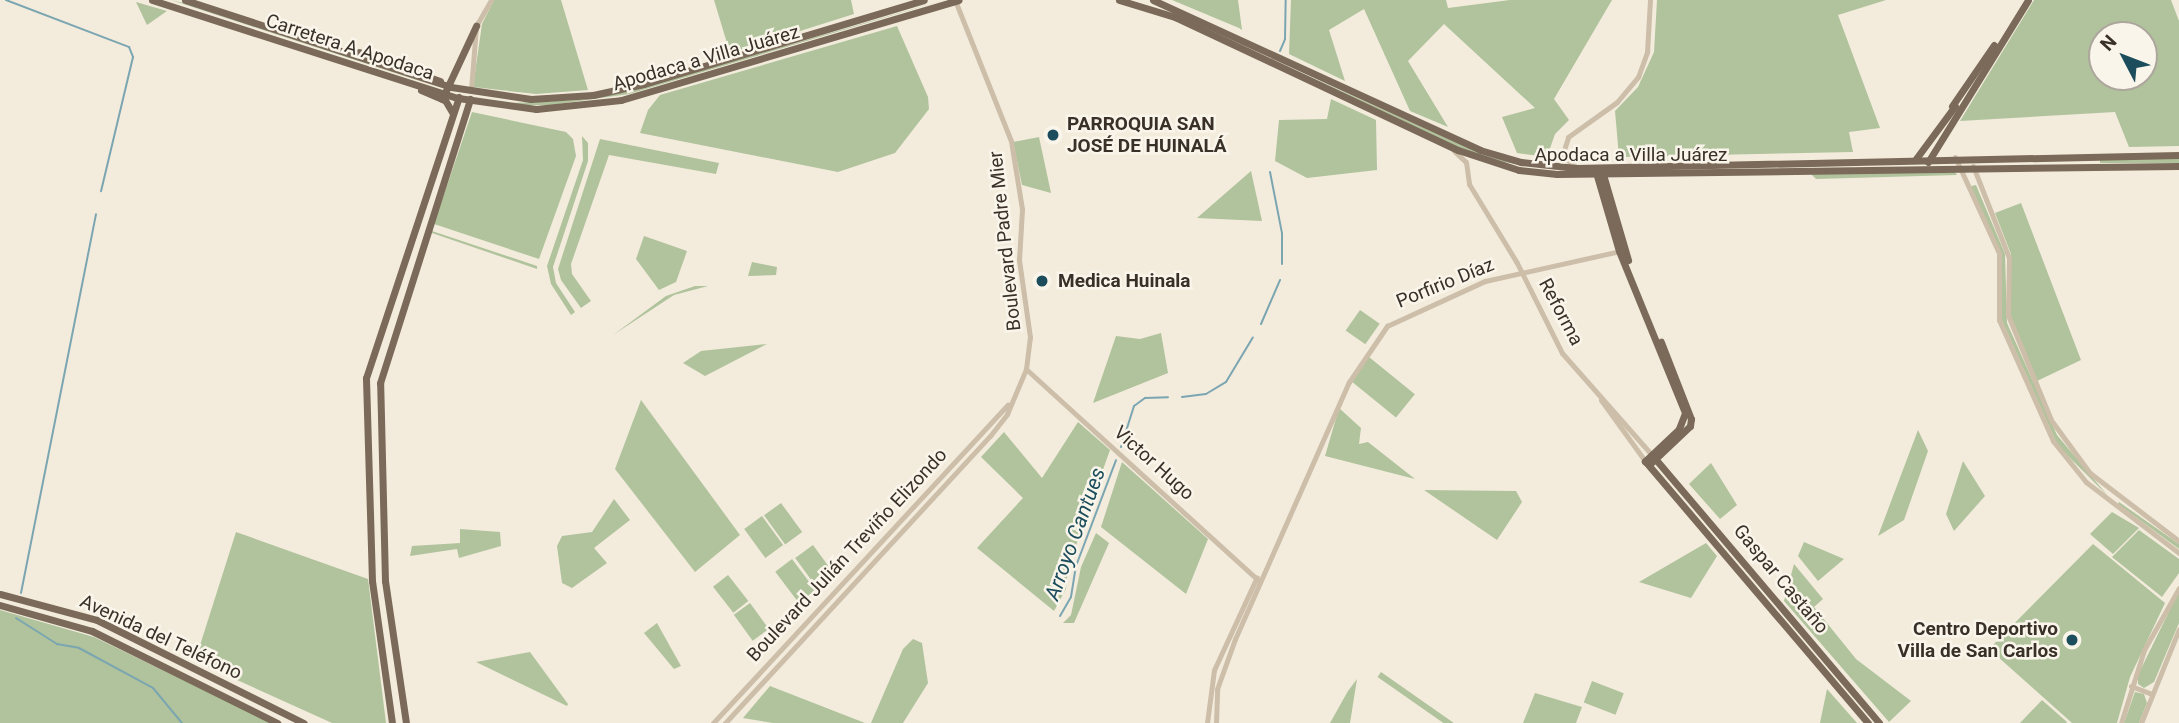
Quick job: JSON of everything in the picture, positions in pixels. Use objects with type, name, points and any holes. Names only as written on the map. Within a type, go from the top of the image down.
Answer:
[{"type":"main road","name":"Carretera A Apodaca","points":[[152,0],[416,85],[444,93],[460,94]]},
{"type":"main road","name":"Carretera A Apodaca","points":[[186,0],[444,93]]},
{"type":"main road","points":[[199,0],[430,75],[444,93],[453,113]]},
{"type":"main road","name":"Apodaca a Villa Juárez","points":[[471,97],[531,99],[617,91],[924,0]]},
{"type":"main road","name":"Apodaca a Villa Juárez","points":[[460,94],[536,109],[621,100],[956,0]]},
{"type":"main road","name":"Apodaca a Villa Juárez","points":[[1119,0],[1199,27],[1446,144],[1518,170],[1752,171],[2179,166]]},
{"type":"main road","name":"Apodaca a Villa Juárez","points":[[1153,0],[1479,150],[1510,160],[1599,169],[1752,162],[2179,155]]},
{"type":"main road","points":[[1910,169],[2023,0]]},
{"type":"main road","points":[[1925,169],[2028,0]]},
{"type":"main road","points":[[444,93],[476,26]]},
{"type":"main road","points":[[392,723],[372,581],[366,378],[460,94]]},
{"type":"main road","points":[[406,723],[385,581],[380,383],[471,97]]},
{"type":"main road","points":[[1952,106],[1963,104]]},
{"type":"main road","points":[[442,142],[449,147],[448,170]]},
{"type":"main road","points":[[437,158],[430,195],[435,198],[441,192]]},
{"type":"main road","points":[[1752,162],[1752,171]]},
{"type":"main road","points":[[1599,169],[1622,250],[1690,412],[1690,426],[1650,458]]},
{"type":"main road","name":"Gaspar Castaño","points":[[1650,458],[1783,608],[1880,723]]},
{"type":"main road","name":"Gaspar Castaño","points":[[1650,458],[1868,723]]},
{"type":"main road","name":"Avenida del Teléfono","points":[[0,594],[97,620],[304,723]]},
{"type":"main road","points":[[18,610],[20,598]]},
{"type":"main road","name":"Avenida del Teléfono","points":[[0,605],[92,631],[277,723]]},
{"type":"main road","points":[[1777,615],[1783,608]]},
{"type":"street","points":[[471,97],[469,81],[476,26],[491,0]]},
{"type":"street","name":"Boulevard Padre Mier","points":[[956,0],[1011,141],[1022,209],[1018,260],[1030,337],[1026,369],[1005,411]]},
{"type":"street","points":[[1578,167],[1563,159],[1565,142],[1617,102],[1638,77],[1647,52],[1650,0]]},
{"type":"street","points":[[460,94],[469,81]]},
{"type":"street","name":"Reforma","points":[[1446,144],[1464,158],[1466,176],[1521,271],[1562,353],[1650,458]]},
{"type":"street","points":[[1955,158],[1996,246],[1999,320],[2042,422],[2067,461],[2101,495],[2179,553]]},
{"type":"street","points":[[1971,158],[2010,262],[2008,317],[2051,420],[2077,460],[2179,541]]},
{"type":"street","points":[[1996,246],[2004,243]]},
{"type":"street","name":"Porfirio Díaz","points":[[1258,580],[1263,575],[1349,382],[1387,326],[1460,290],[1521,271],[1622,250]]},
{"type":"street","points":[[1999,320],[2008,317]]},
{"type":"street","name":"Victor Hugo","points":[[1026,369],[1258,580]]},
{"type":"street","points":[[1600,397],[1650,458]]},
{"type":"street","name":"Boulevard Julián Treviño Elizondo","points":[[713,723],[1005,411]]},
{"type":"street","name":"Boulevard Julián Treviño Elizondo","points":[[725,723],[1005,411]]},
{"type":"street","points":[[1216,723],[1219,683],[1258,580]]},
{"type":"street","points":[[1207,723],[1210,681],[1258,580]]},
{"type":"street","points":[[2121,723],[2151,632],[2179,588]]},
{"type":"street","points":[[2141,723],[2179,629]]},
{"type":"street","points":[[2131,687],[2152,694]]},
{"type":"green space","points":[[171,0],[216,11],[441,88],[438,87]]},
{"type":"green space","points":[[494,0],[561,0],[588,90],[536,94],[473,87],[482,24]]},
{"type":"green space","points":[[714,0],[851,0],[854,14],[730,53]]},
{"type":"green space","points":[[944,0],[629,94],[551,105],[511,103],[579,100],[626,92]]},
{"type":"green space","points":[[1172,0],[1238,0],[1242,30],[1239,28]]},
{"type":"green space","points":[[1291,0],[1446,0],[1448,8],[1510,0],[1612,0],[1554,99],[1569,120],[1555,134],[1547,157],[1517,153],[1502,117],[1535,108],[1444,24],[1408,61],[1448,127],[1410,111],[1364,9],[1329,30],[1345,81],[1289,54]]},
{"type":"green space","points":[[1657,0],[1886,0],[1838,15],[1880,128],[1849,132],[1853,152],[1619,157],[1615,111],[1638,87],[1654,52]]},
{"type":"green space","points":[[2034,0],[2171,0],[2179,21],[2179,146],[2129,147],[2115,112],[1960,121]]},
{"type":"green space","points":[[136,2],[167,11],[147,25]]},
{"type":"green space","points":[[897,26],[928,97],[929,109],[895,153],[838,172],[640,133],[648,110],[660,95]]},
{"type":"green space","points":[[1275,61],[1484,155],[1536,167],[1504,162],[1466,151]]},
{"type":"green space","points":[[1331,99],[1376,120],[1377,170],[1307,178],[1275,161],[1279,120],[1327,119]]},
{"type":"green space","points":[[472,112],[566,132],[573,139],[576,156],[539,259],[434,224]]},
{"type":"green space","points":[[582,136],[588,143],[588,161],[553,267],[556,283],[575,312],[571,315],[551,284],[547,266],[583,160]]},
{"type":"green space","points":[[1039,137],[1051,193],[1022,185],[1013,142]]},
{"type":"green space","points":[[600,139],[719,163],[716,174],[609,155],[571,264],[572,274],[591,301],[581,308],[561,280],[558,269]]},
{"type":"green space","points":[[2179,157],[2179,163],[2100,163],[2100,159]]},
{"type":"green space","points":[[1251,171],[1262,221],[1197,218]]},
{"type":"green space","points":[[1954,171],[1957,175],[1816,179],[1811,174]]},
{"type":"green space","points":[[1976,185],[2005,254],[2007,323],[2057,435],[2108,496],[2058,446],[2000,316],[2001,257],[1971,186]]},
{"type":"green space","points":[[2021,203],[2081,360],[2037,381],[2008,310],[2011,254],[1995,213]]},
{"type":"green space","points":[[429,232],[537,266],[537,269]]},
{"type":"green space","points":[[644,236],[687,251],[676,282],[659,290],[636,259]]},
{"type":"green space","points":[[752,262],[777,267],[776,275],[748,276]]},
{"type":"green space","points":[[695,286],[708,286],[674,295],[613,335],[666,296]]},
{"type":"green space","points":[[1360,310],[1380,324],[1365,344],[1346,330]]},
{"type":"green space","points":[[1161,333],[1168,373],[1093,403],[1116,336],[1140,339]]},
{"type":"green space","points":[[767,344],[705,376],[683,363],[701,351]]},
{"type":"green space","points":[[1369,357],[1415,394],[1396,417],[1350,380]]},
{"type":"green space","points":[[641,400],[740,535],[695,572],[615,469]]},
{"type":"green space","points":[[1339,408],[1361,428],[1359,444],[1368,442],[1415,479],[1325,456]]},
{"type":"green space","points":[[1078,422],[1110,450],[1068,568],[1066,589],[1054,611],[977,548],[1023,498],[981,457],[1004,432],[1042,478]]},
{"type":"green space","points":[[1918,430],[1928,451],[1904,520],[1878,536]]},
{"type":"green space","points":[[1963,461],[1985,496],[1954,531],[1946,514]]},
{"type":"green space","points":[[1122,462],[1208,539],[1186,594],[1101,527]]},
{"type":"green space","points":[[1711,463],[1737,505],[1720,519],[1689,484]]},
{"type":"green space","points":[[1424,490],[1516,491],[1522,502],[1497,540]]},
{"type":"green space","points":[[614,499],[630,520],[594,548],[607,563],[572,588],[562,583],[557,546],[562,536],[592,532]]},
{"type":"green space","points":[[2119,502],[2179,544],[2179,549],[2118,504]]},
{"type":"green space","points":[[781,503],[802,532],[785,544],[764,515]]},
{"type":"green space","points":[[2112,512],[2139,528],[2113,554],[2090,534]]},
{"type":"green space","points":[[762,516],[783,545],[765,558],[744,529]]},
{"type":"green space","points":[[460,529],[500,532],[501,546],[459,558],[457,549],[410,556],[412,546],[460,543]]},
{"type":"green space","points":[[2139,530],[2179,559],[2179,573],[2162,597],[2112,557]]},
{"type":"green space","points":[[236,532],[368,579],[386,723],[332,723],[195,661]]},
{"type":"green space","points":[[1096,533],[1109,543],[1074,623],[1063,623],[1071,615],[1081,567]]},
{"type":"green space","points":[[1804,542],[1844,559],[1818,581],[1798,556]]},
{"type":"green space","points":[[1706,543],[1717,556],[1691,598],[1639,582]]},
{"type":"green space","name":"Centro Deportivo Villa de San Carlos","points":[[2093,544],[2165,603],[2130,677],[2117,723],[2072,723],[1989,649]]},
{"type":"green space","points":[[813,545],[834,574],[816,587],[795,558]]},
{"type":"green space","points":[[792,559],[815,590],[799,603],[775,572]]},
{"type":"green space","points":[[1794,564],[1823,599],[1814,607],[1856,659],[1911,701],[1889,722],[1784,601]]},
{"type":"green space","points":[[728,575],[748,601],[733,613],[713,587]]},
{"type":"green space","points":[[2179,591],[2179,623],[2154,682],[2144,688],[2138,684],[2138,675]]},
{"type":"green space","points":[[750,603],[769,629],[753,641],[734,615]]},
{"type":"green space","points":[[0,610],[94,637],[272,723],[0,723]]},
{"type":"green space","points":[[657,623],[681,666],[674,669],[644,633]]},
{"type":"green space","points":[[913,639],[922,643],[928,683],[903,723],[871,723],[903,649]]},
{"type":"green space","points":[[530,652],[568,704],[567,706],[476,662]]},
{"type":"green space","points":[[1381,672],[1454,723],[1443,723],[1378,677]]},
{"type":"green space","points":[[1357,679],[1350,723],[1330,723],[1348,691]]},
{"type":"green space","points":[[1592,681],[1624,693],[1615,715],[1584,702]]},
{"type":"green space","points":[[770,686],[865,723],[773,723],[743,718]]},
{"type":"green space","points":[[1827,689],[1857,723],[1820,723]]},
{"type":"green space","points":[[2135,692],[2144,694],[2147,703],[2139,723],[2124,723]]},
{"type":"green space","points":[[1535,693],[1582,707],[1576,723],[1523,723]]},
{"type":"green space","points":[[2042,700],[2067,722],[2020,723]]},
{"type":"waterway","points":[[6,0],[129,47],[133,57],[101,191]]},
{"type":"waterway","name":"Arroyo Cantues","points":[[1280,51],[1285,39],[1286,0]]},
{"type":"waterway","name":"Arroyo Cantues","points":[[1270,172],[1282,233],[1282,264]]},
{"type":"waterway","points":[[21,593],[96,214]]},
{"type":"waterway","name":"Arroyo Cantues","points":[[1261,324],[1280,280]]},
{"type":"waterway","name":"Arroyo Cantues","points":[[1182,397],[1206,394],[1226,382],[1253,337]]},
{"type":"waterway","name":"Arroyo Cantues","points":[[1121,447],[1134,406],[1145,398],[1168,397]]},
{"type":"waterway","name":"Arroyo Cantues","points":[[1060,616],[1071,597],[1076,566],[1116,460]]},
{"type":"waterway","points":[[16,618],[57,644],[79,648],[153,688],[182,723]]},
{"type":"place","name":"PARROQUIA SAN JOSÉ DE HUINALÁ","points":[[1053,135]]},
{"type":"place","name":"Medica Huinala","points":[[1042,281]]},
{"type":"place","name":"Centro Deportivo Villa de San Carlos","points":[[2072,640]]}]
